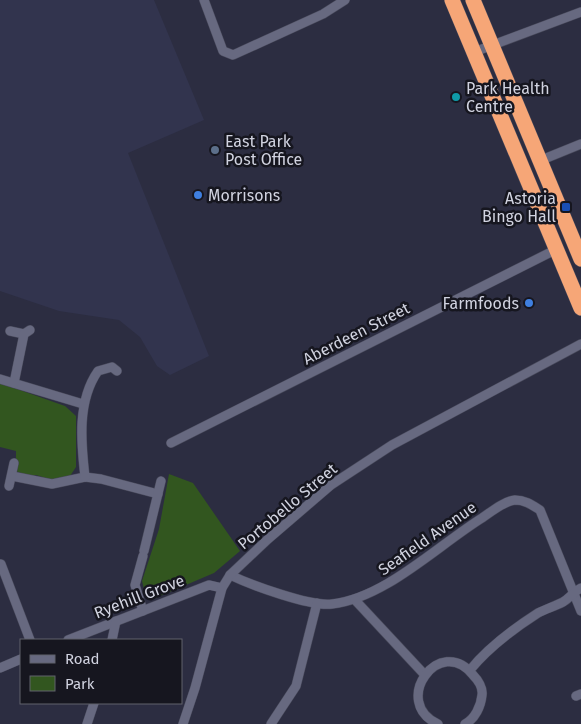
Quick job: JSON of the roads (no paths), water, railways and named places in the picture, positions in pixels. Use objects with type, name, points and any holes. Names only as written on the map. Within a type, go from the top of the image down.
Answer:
[{"type":"highway","points":[[452,0],[555,250],[581,308]]},
{"type":"highway","points":[[474,0],[581,259]]},
{"type":"street","points":[[204,0],[224,51],[233,55],[323,14],[346,0]]},
{"type":"street","points":[[474,52],[491,44],[581,12]]},
{"type":"street","points":[[539,161],[581,144]]},
{"type":"street","name":"Aberdeen Street","points":[[170,443],[555,250]]},
{"type":"street","points":[[10,331],[27,332],[14,383]]},
{"type":"street","name":"Portobello Street","points":[[183,724],[195,688],[222,588],[230,576],[331,485],[392,445],[581,344]]},
{"type":"street","points":[[85,477],[83,404],[92,379],[104,364],[117,371]]},
{"type":"street","points":[[0,378],[83,404]]},
{"type":"street","points":[[9,486],[14,463]]},
{"type":"street","points":[[12,476],[52,484],[85,477],[119,482],[158,494]]},
{"type":"street","points":[[143,611],[135,586],[161,481]]},
{"type":"street","name":"Seafield Avenue","points":[[230,576],[316,603],[330,604],[355,600],[380,589],[458,533],[515,500],[528,502],[540,510],[577,590],[580,606]]},
{"type":"street","points":[[1,564],[30,639]]},
{"type":"street","name":"Ryehill Grove","points":[[71,639],[209,585],[222,588]]},
{"type":"street","points":[[470,670],[502,639],[539,613],[565,601],[577,590]]},
{"type":"street","points":[[355,600],[424,674]]},
{"type":"street","points":[[565,601],[580,606]]},
{"type":"street","points":[[271,724],[296,686],[316,603]]},
{"type":"street","points":[[112,639],[116,621]]},
{"type":"street","points":[[0,668],[20,659]]},
{"type":"street","points":[[435,723],[423,710],[418,697],[424,674],[434,665],[446,663],[459,664],[470,670],[478,681],[482,694],[478,709],[469,723]]},
{"type":"street","points":[[87,724],[94,704]]},
{"type":"place","name":"Park Health Centre","points":[[456,97]]},
{"type":"place","name":"East Park Post Office","points":[[215,150]]},
{"type":"place","name":"Morrisons","points":[[198,195]]},
{"type":"place","name":"Astoria Bingo Hall","points":[[566,207]]},
{"type":"place","name":"Farmfoods","points":[[529,303]]}]
